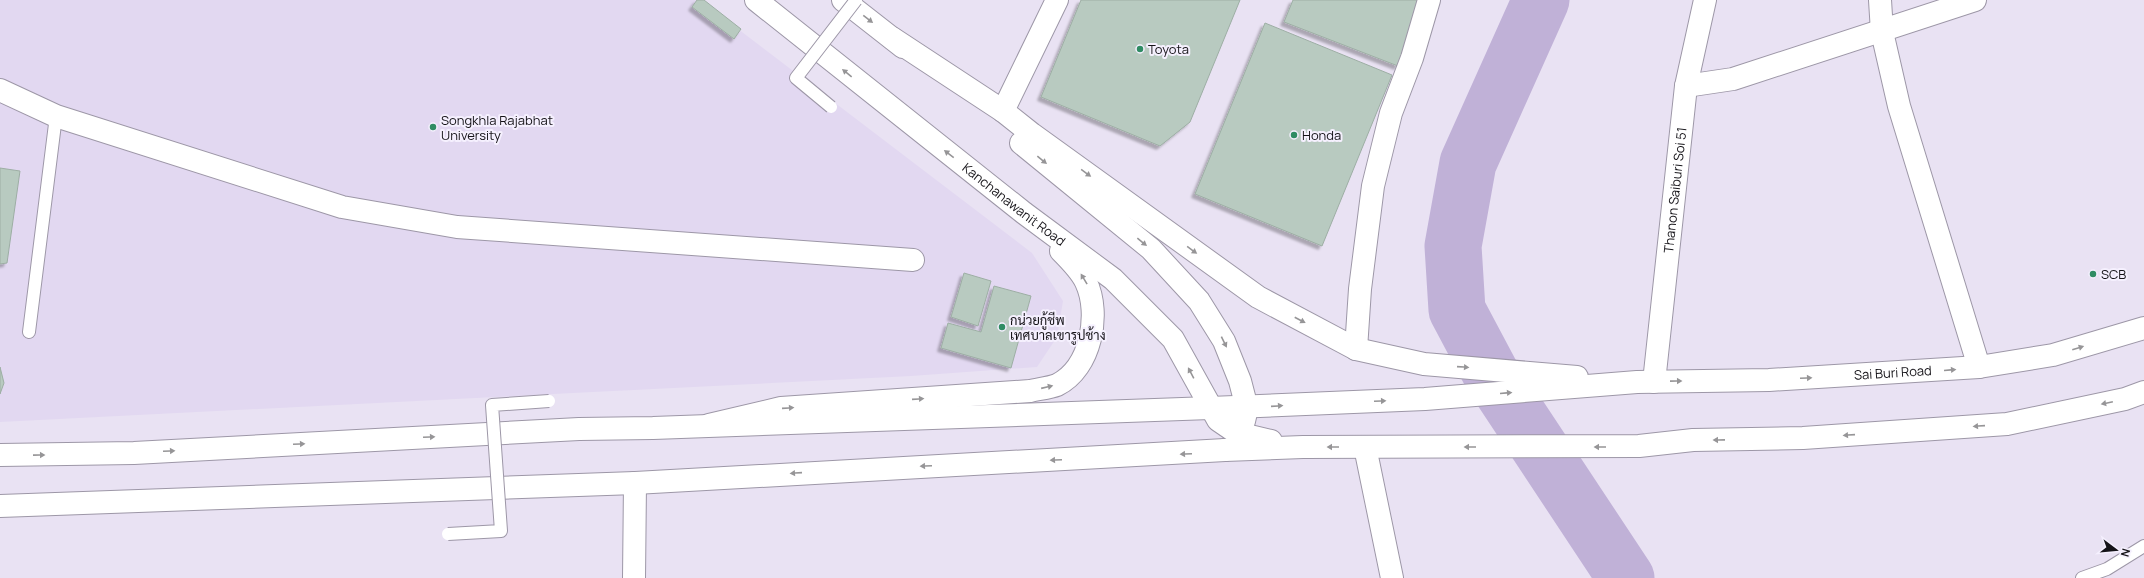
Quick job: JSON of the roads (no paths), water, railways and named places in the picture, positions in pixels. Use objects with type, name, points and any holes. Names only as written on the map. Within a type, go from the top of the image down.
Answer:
[{"type":"main road","name":"Kanchanawanit Road","points":[[756,0],[1024,213],[1113,279],[1173,338],[1210,408],[1218,420],[1241,434],[1303,447]]},
{"type":"main road","points":[[844,0],[1151,249],[1199,301],[1224,341],[1240,381],[1247,408],[1241,434],[1236,444],[1225,450]]},
{"type":"main road","points":[[1003,111],[1057,0]]},
{"type":"main road","points":[[1356,349],[1360,289],[1373,186],[1391,113],[1412,58],[1429,0]]},
{"type":"main road","name":"Thanon Saiburi Soi 51","points":[[1646,382],[1686,86],[1705,0]]},
{"type":"main road","points":[[1880,0],[1882,32],[1899,106],[1979,367]]},
{"type":"main road","points":[[1686,86],[1733,79],[1882,32],[1974,0]]},
{"type":"main road","points":[[892,38],[1003,111],[1032,134],[1258,297],[1356,349],[1424,364],[1646,382]]},
{"type":"main road","points":[[0,90],[56,116],[342,207],[457,227],[913,260]]},
{"type":"main road","points":[[709,425],[781,408],[1030,391],[1057,385],[1073,372],[1086,354],[1093,315],[1092,298],[1086,281],[1071,261],[1024,213]]},
{"type":"main road","name":"Sai Buri Road","points":[[1646,382],[1769,380],[1979,367],[2053,355],[2144,328]]},
{"type":"main road","points":[[0,455],[134,453],[579,429],[652,428],[1210,408],[1247,408],[1425,399],[1646,382]]},
{"type":"main road","points":[[0,506],[635,483],[858,469],[1210,453],[1225,450],[1303,447],[1400,448],[1639,446],[1693,440],[1803,438],[2007,424],[2125,399],[2144,392]]},
{"type":"main road","points":[[1365,447],[1392,578]]},
{"type":"main road","points":[[634,578],[635,483]]},
{"type":"lane","points":[[831,107],[796,78],[856,0]]},
{"type":"lane","points":[[29,332],[56,116]]},
{"type":"lane","points":[[448,534],[500,531],[492,405],[549,401]]},
{"type":"lane","points":[[2082,578],[2107,569],[2144,546]]},
{"type":"waterway","points":[[1541,0],[1468,163],[1453,246],[1457,310],[1491,374],[1626,578]]},
{"type":"place","name":"Toyota","points":[[1140,49]]},
{"type":"place","name":"Songkhla Rajabhat University","points":[[433,127]]},
{"type":"place","name":"Honda","points":[[1294,135]]},
{"type":"place","name":"SCB","points":[[2093,274]]},
{"type":"place","name":"กน่วยกู้ชีพ เทศบาลเขารูปช้าง","points":[[1002,327]]}]
